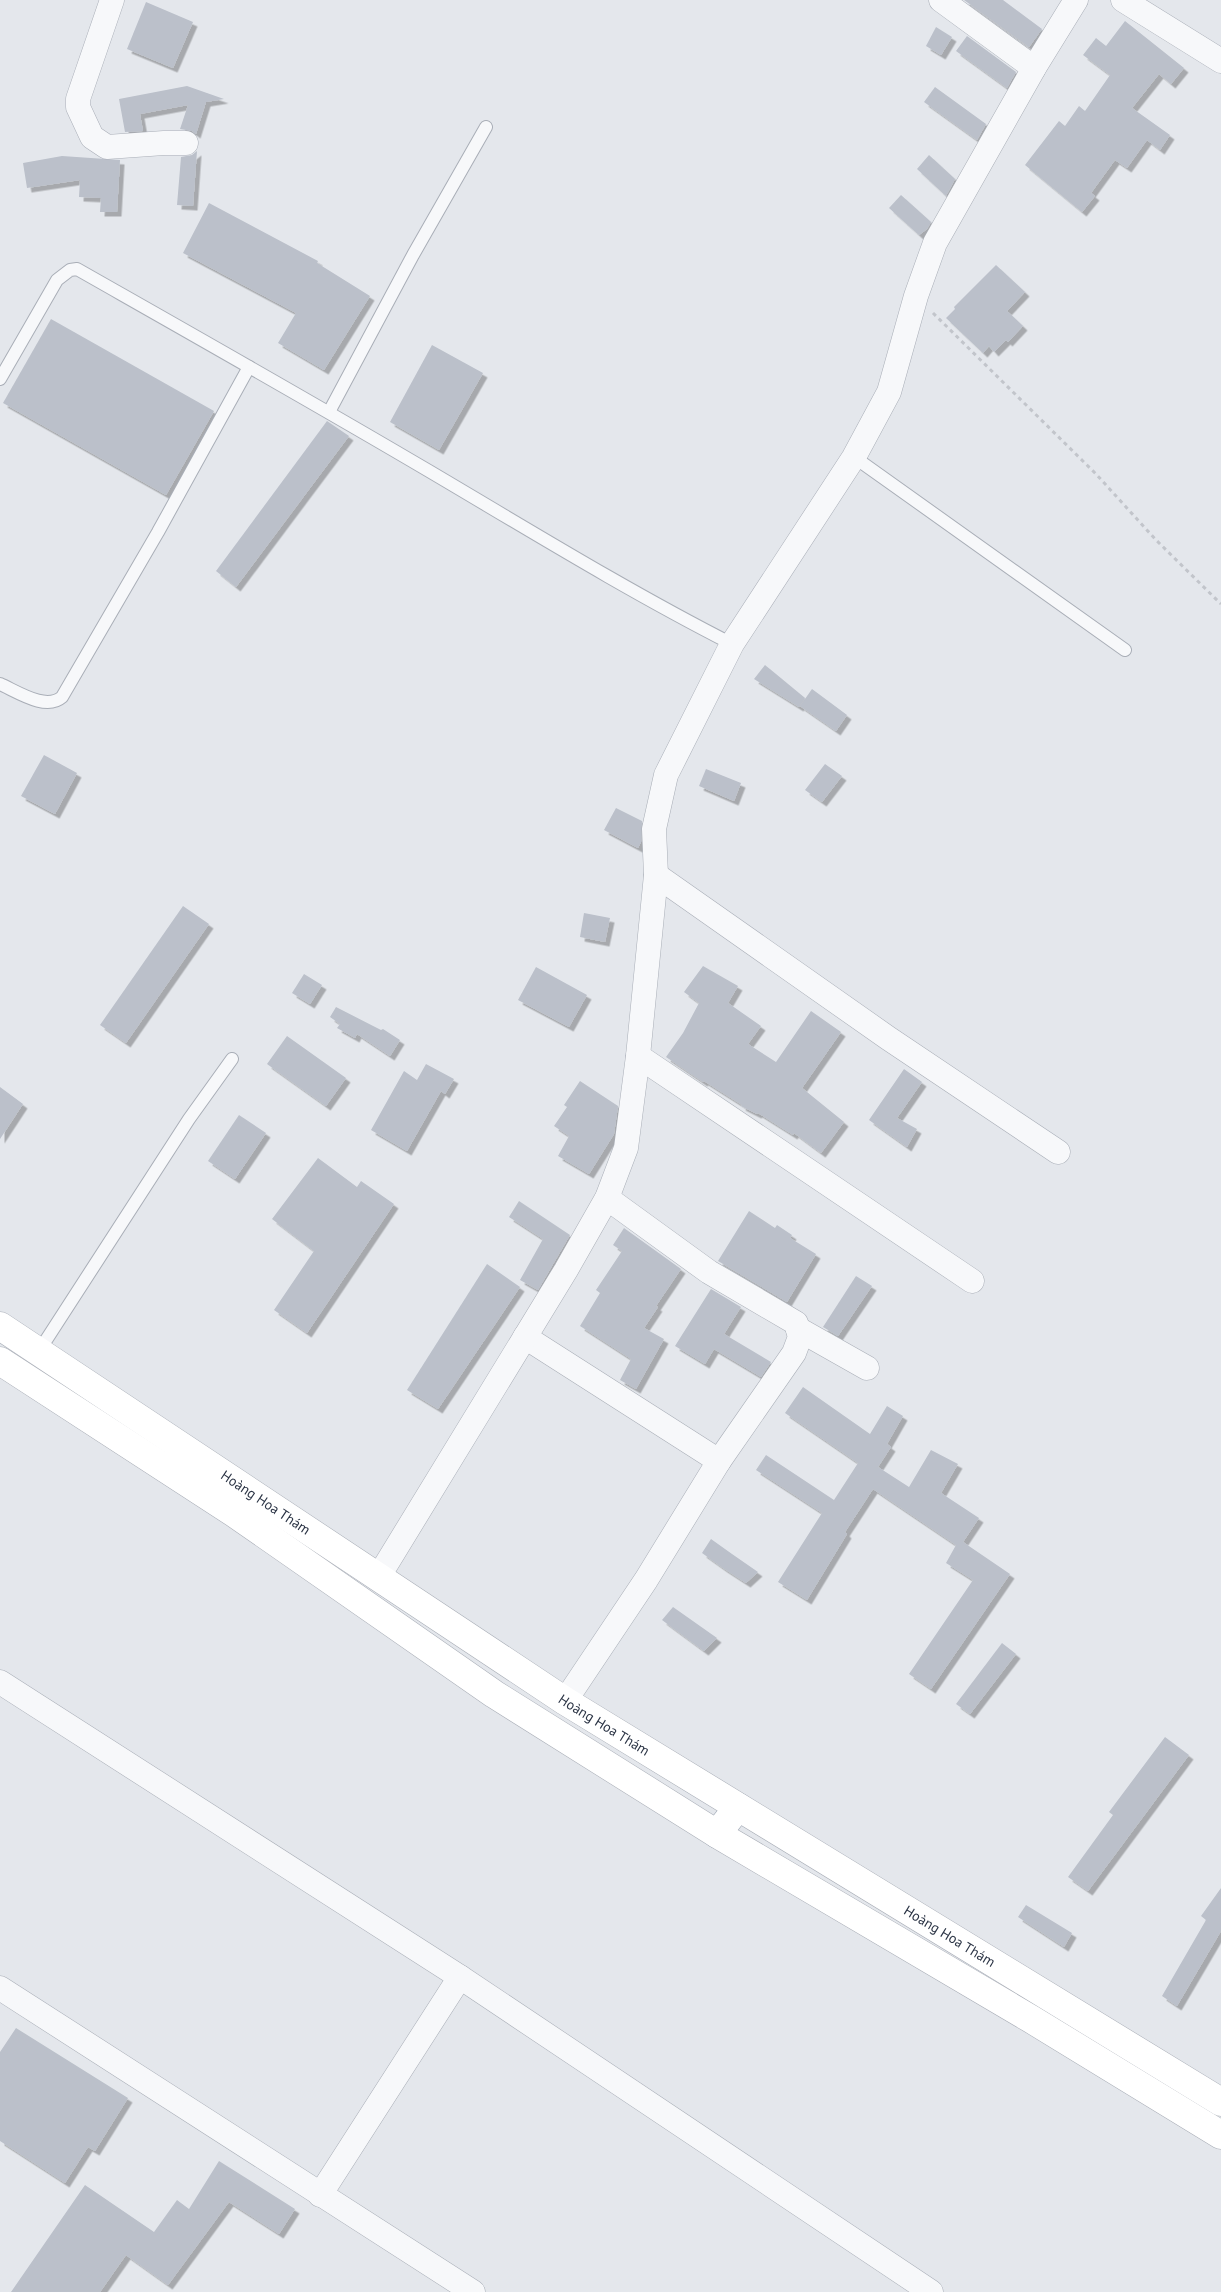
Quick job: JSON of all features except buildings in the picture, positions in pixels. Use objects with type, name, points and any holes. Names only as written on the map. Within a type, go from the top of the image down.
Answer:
[{"type":"main road","name":"Hoàng Hoa Thám","points":[[0,1326],[565,1701],[1221,2102]]},
{"type":"main road","name":"Hoàng Hoa Thám","points":[[0,1361],[234,1514],[494,1694],[717,1834],[1031,2019],[1221,2135]]},
{"type":"main road","points":[[717,1834],[738,1807]]},
{"type":"street","points":[[112,0],[78,99],[78,108],[92,137],[107,147],[164,143],[186,144]]},
{"type":"street","points":[[941,0],[1034,68]]},
{"type":"street","points":[[379,1576],[525,1337],[607,1198],[626,1148],[638,1056],[656,875],[654,829],[666,775],[732,644],[854,457],[889,392],[916,296],[934,243],[1034,68],[1076,0]]},
{"type":"street","points":[[1123,0],[1221,61]]},
{"type":"street","points":[[656,875],[888,1038],[1058,1152]]},
{"type":"street","points":[[638,1056],[972,1281]]},
{"type":"street","points":[[565,1701],[646,1580],[719,1461],[794,1353],[800,1337],[796,1324],[709,1272],[607,1198]]},
{"type":"street","points":[[798,1329],[867,1368]]},
{"type":"street","points":[[525,1337],[719,1461]]},
{"type":"street","points":[[0,1682],[460,1977],[931,2292]]},
{"type":"street","points":[[320,2194],[460,1977]]},
{"type":"street","points":[[0,1988],[473,2292]]},
{"type":"lane","points":[[329,412],[413,255],[486,127]]},
{"type":"lane","points":[[0,379],[57,280],[70,270],[77,269],[329,412],[590,567],[732,644]]},
{"type":"lane","points":[[0,684],[45,703],[57,702],[62,697],[158,532],[250,367]]},
{"type":"lane","points":[[854,457],[1125,650]]},
{"type":"lane","points":[[39,1352],[189,1119],[232,1059]]},
{"type":"path","points":[[916,296],[1096,474],[1156,540],[1221,604]]}]
